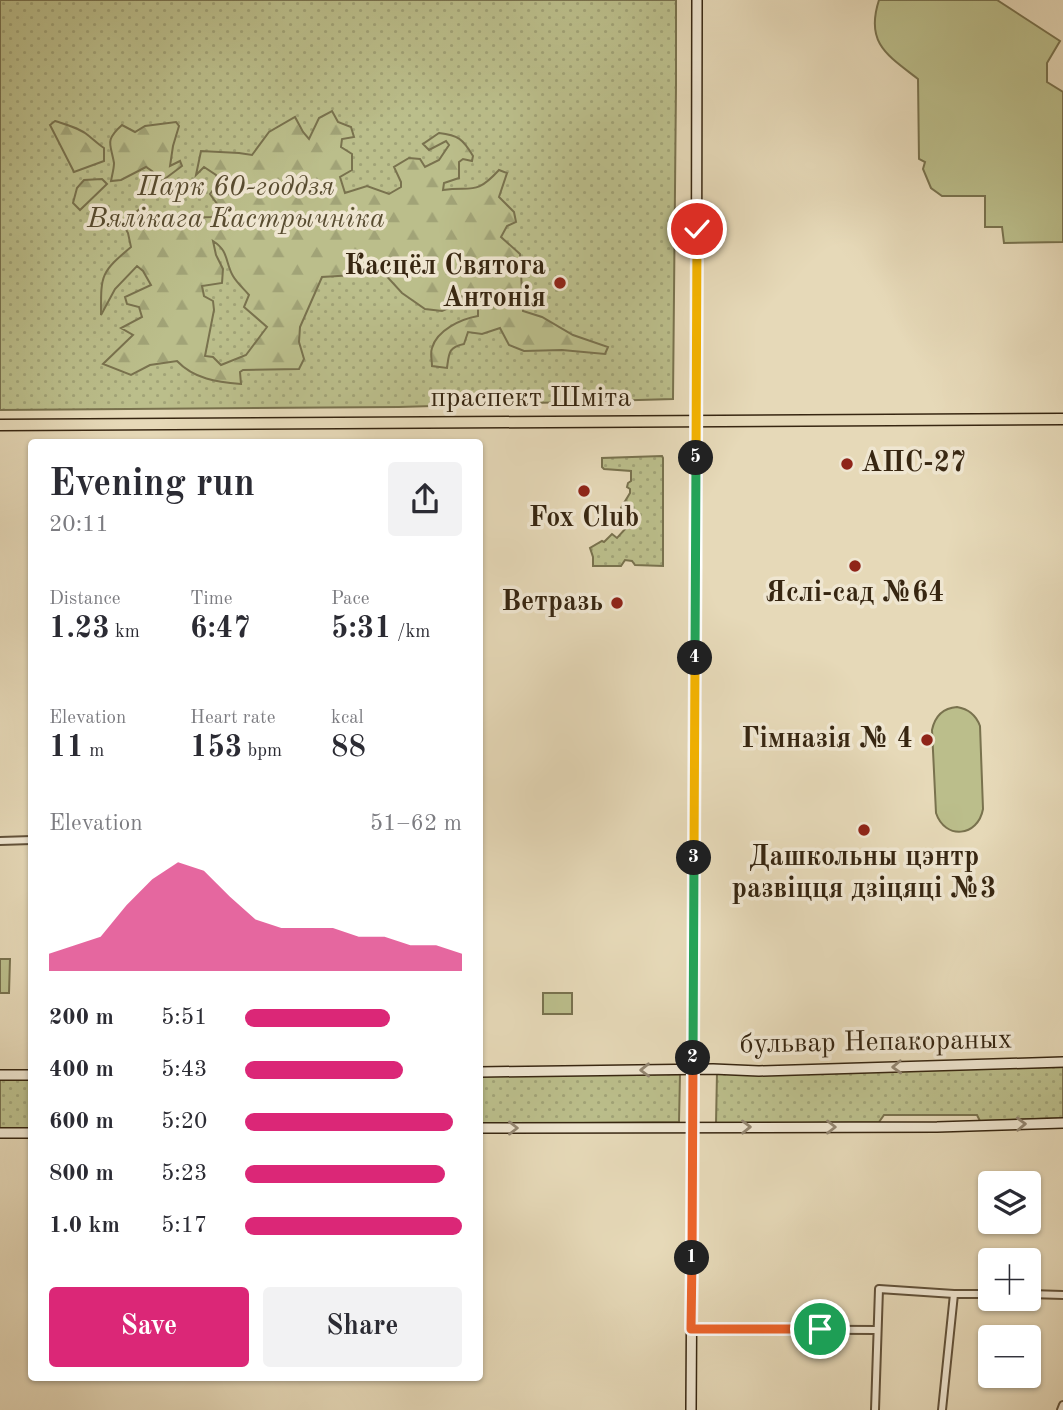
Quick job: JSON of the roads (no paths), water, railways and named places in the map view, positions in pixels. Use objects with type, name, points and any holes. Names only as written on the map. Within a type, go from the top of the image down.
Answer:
[{"type":"main road","points":[[691,1410],[698,0]]},
{"type":"main road","name":"праспект Шміта","points":[[0,425],[1063,419]]},
{"type":"main road","name":"бульвар Непакораных","points":[[483,1072],[854,1069],[1063,1062]]},
{"type":"main road","points":[[0,1075],[28,1075]]},
{"type":"main road","points":[[483,1128],[937,1127],[1063,1123]]},
{"type":"main road","points":[[0,1133],[28,1133]]},
{"type":"street","points":[[0,841],[28,840]]},
{"type":"street","points":[[875,1410],[879,1289],[978,1294]]},
{"type":"street","points":[[942,1410],[954,1294]]},
{"type":"street","points":[[1041,1294],[1063,1294]]},
{"type":"street","points":[[691,1329],[877,1330]]},
{"type":"place","name":"Касцёл Святога Антонія","points":[[560,283]]},
{"type":"place","name":"АПС-27","points":[[847,464]]},
{"type":"place","name":"Fox Club","points":[[584,491]]},
{"type":"place","name":"Яслі-сад №64","points":[[855,566]]},
{"type":"place","name":"Ветразь","points":[[617,603]]},
{"type":"place","name":"Гімназія № 4","points":[[927,740]]},
{"type":"place","name":"Дашкольны цэнтр развіцця дзіцяці №3","points":[[864,830]]},
{"type":"park label","name":"Парк 60-годдзя Вялікага Кастрычніка","points":[[236,204]]}]
